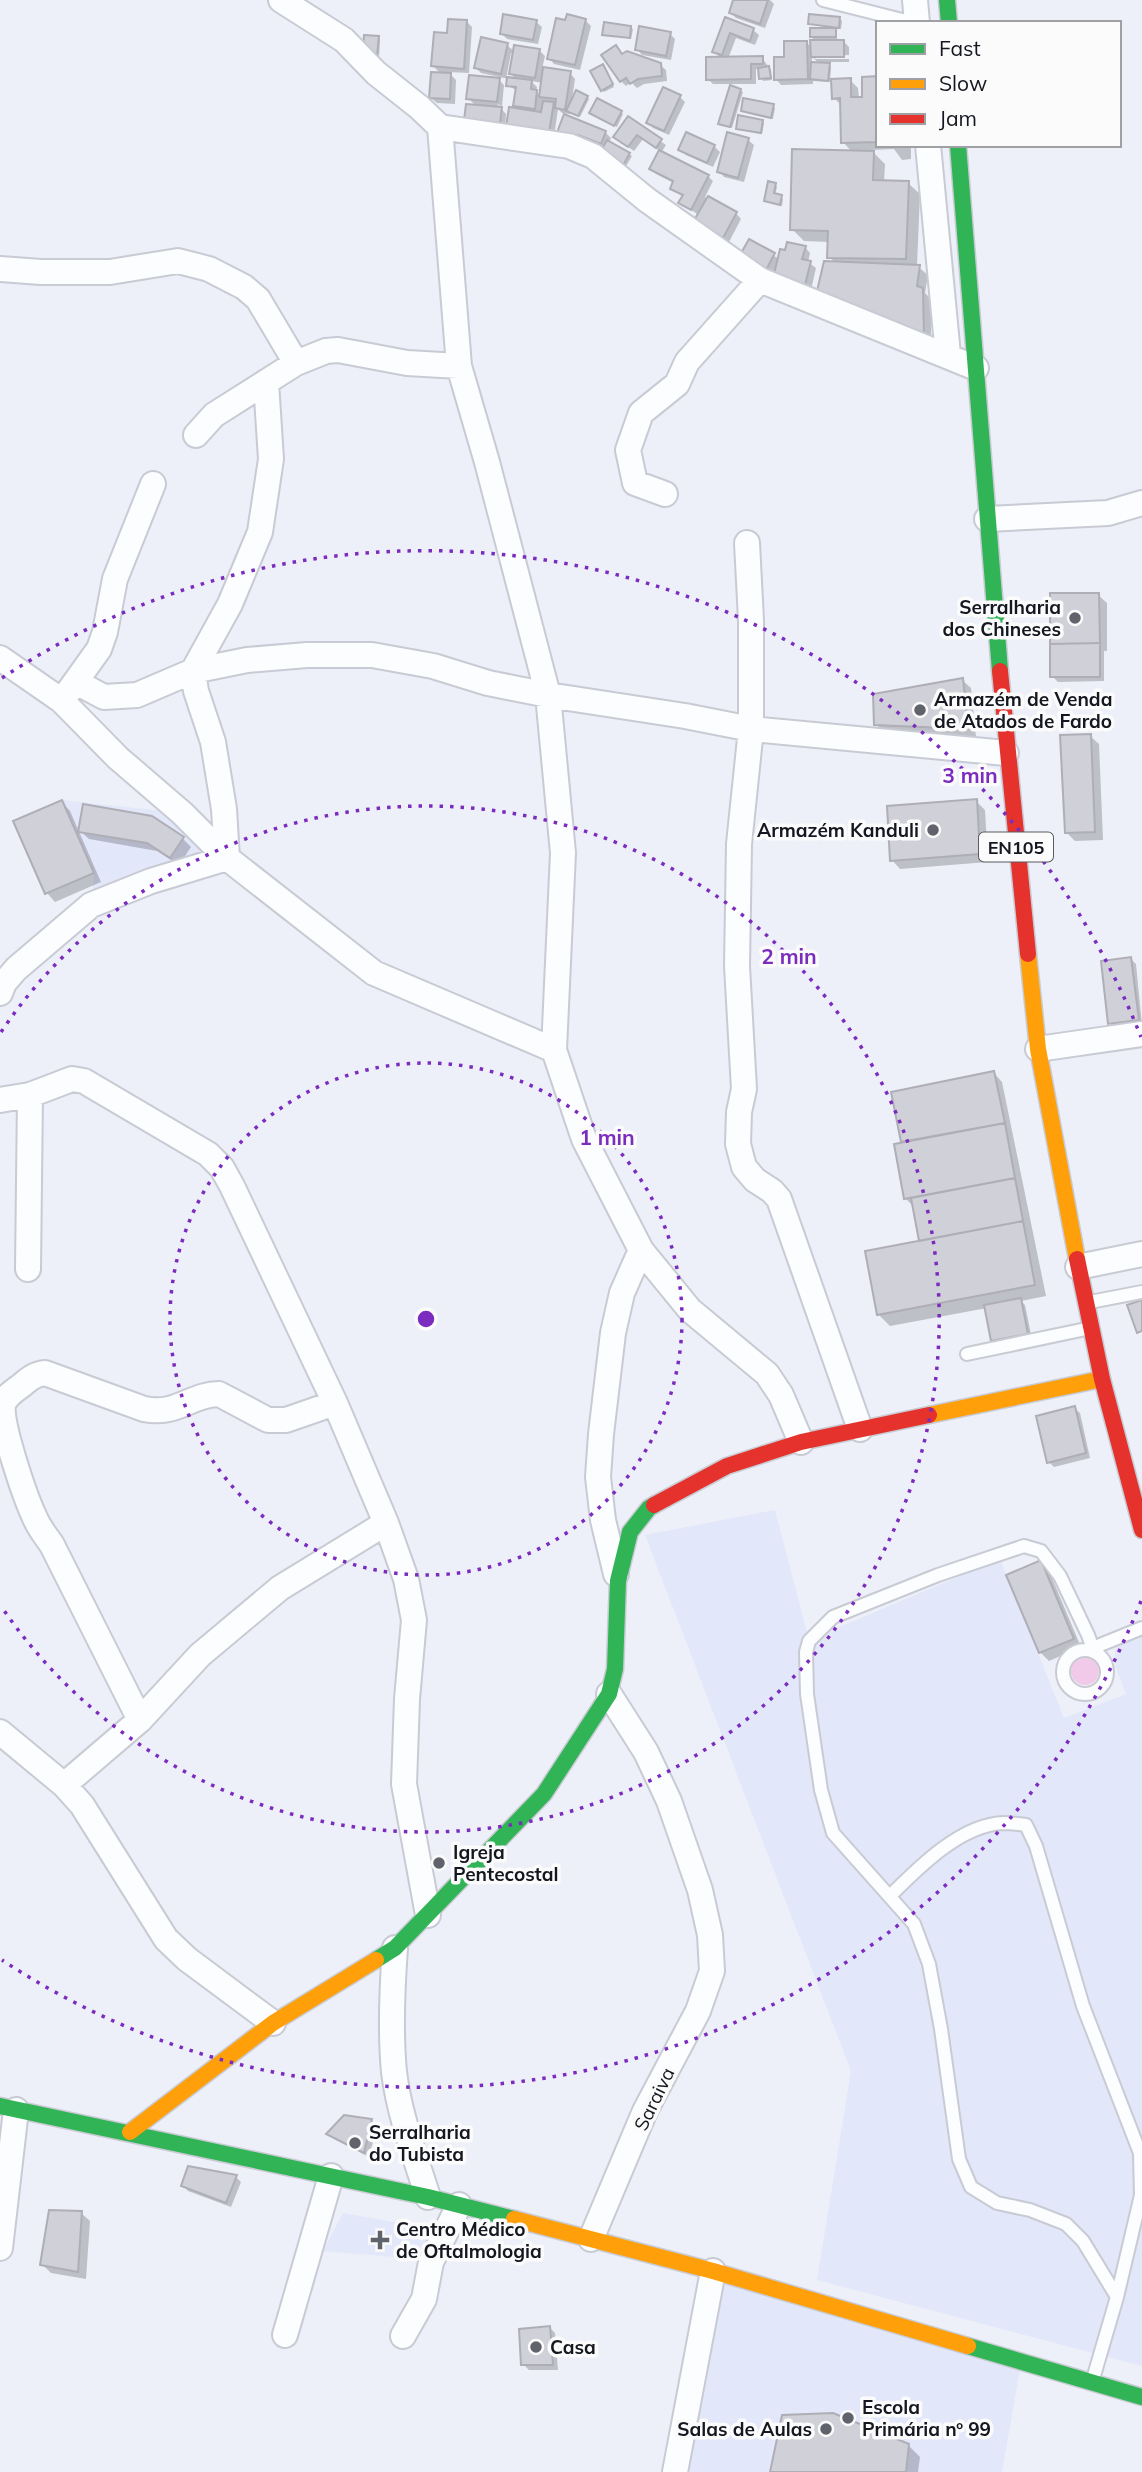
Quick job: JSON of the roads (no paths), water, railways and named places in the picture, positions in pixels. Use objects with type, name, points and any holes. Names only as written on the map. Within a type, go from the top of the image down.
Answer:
[{"type":"main road","points":[[947,0],[949,21]]},
{"type":"main road","name":"EN105","points":[[959,150],[1006,754],[1038,1049],[1091,1328],[1142,1530]]},
{"type":"main road","points":[[130,2132],[273,2022],[395,1948],[544,1794],[609,1694],[615,1669],[618,1581],[630,1532],[649,1508],[727,1466],[801,1442],[1102,1378]]},
{"type":"main road","points":[[5,2112],[130,2132],[428,2197],[713,2271],[1142,2397]]},
{"type":"street","points":[[281,0],[344,40],[376,73],[440,127],[569,146],[593,156],[647,200],[760,280],[976,368]]},
{"type":"street","points":[[915,0],[915,21]]},
{"type":"street","points":[[440,127],[459,366],[548,695],[563,853],[554,1050],[584,1139],[641,1250],[690,1310],[767,1374],[781,1395],[801,1442]]},
{"type":"street","points":[[948,355],[924,151],[959,150]]},
{"type":"street","points":[[0,269],[41,272],[110,271],[178,261],[209,269],[244,287],[258,299],[296,363]]},
{"type":"street","points":[[665,494],[635,483],[628,450],[641,413],[677,384],[687,362],[760,280]]},
{"type":"street","points":[[196,435],[214,415],[296,363],[326,351],[338,350],[407,363],[459,366]]},
{"type":"street","points":[[227,858],[225,809],[213,742],[196,691],[193,671],[230,604],[260,532],[271,459],[266,382]]},
{"type":"street","points":[[69,692],[99,649],[115,579],[153,484]]},
{"type":"street","points":[[987,519],[1108,513],[1142,503]]},
{"type":"street","points":[[747,544],[751,620],[751,729],[739,844],[737,966],[744,1089],[739,1112],[738,1144],[744,1167],[755,1180],[779,1199],[860,1429]]},
{"type":"street","points":[[0,658],[69,692],[104,697],[137,695],[193,671],[247,660],[372,655],[433,666],[548,695],[751,729],[1006,754]]},
{"type":"street","points":[[69,692],[118,758],[182,813],[227,858],[374,972],[554,1050]]},
{"type":"street","points":[[1,986],[16,969],[91,905],[151,881],[227,858]]},
{"type":"street","points":[[1038,1049],[1142,1034]]},
{"type":"street","points":[[0,1100],[30,1094],[72,1079],[84,1081],[208,1154],[222,1168],[335,1403],[406,1579],[414,1620],[407,1699],[404,1784],[428,1915]]},
{"type":"street","points":[[28,1269],[30,1094]]},
{"type":"street","points":[[618,1581],[603,1520],[598,1477],[613,1334],[622,1293],[641,1250]]},
{"type":"street","points":[[1078,1267],[1142,1254]]},
{"type":"street","points":[[140,1720],[52,1545],[36,1521],[19,1480],[3,1427],[3,1404],[9,1395],[32,1377],[45,1373],[159,1412],[211,1394],[219,1394],[268,1420],[286,1420],[335,1403]]},
{"type":"street","points":[[64,1785],[140,1720],[200,1655],[280,1588],[386,1524]]},
{"type":"street","points":[[590,2239],[645,2111],[698,2011],[712,1971],[710,1935],[699,1890],[669,1801],[646,1752],[609,1694]]},
{"type":"street","points":[[0,1732],[64,1785],[82,1805],[166,1939],[187,1959],[273,2022]]},
{"type":"street","points":[[395,1948],[391,2011],[394,2073],[401,2111],[428,2197]]},
{"type":"street","points":[[0,2248],[5,2112]]},
{"type":"street","points":[[285,2335],[331,2176]]},
{"type":"street","points":[[403,2336],[424,2299],[431,2262],[459,2205]]},
{"type":"street","points":[[675,2472],[713,2271]]},
{"type":"lane","points":[[824,0],[907,21]]},
{"type":"lane","points":[[1086,1303],[1142,1292]]},
{"type":"lane","points":[[967,1354],[1091,1328]]},
{"type":"lane","points":[[1117,2297],[1083,2241],[1066,2224],[1030,2210],[997,2203],[971,2187],[959,2159],[929,1964],[915,1924],[833,1833],[821,1790],[807,1694],[806,1652],[809,1640],[833,1618],[938,1575],[1024,1546],[1041,1551],[1060,1576],[1094,1652],[1100,1645],[1142,1628]]},
{"type":"lane","points":[[890,1896],[922,1863],[973,1831],[1002,1823],[1026,1825],[1037,1846],[1083,2006],[1140,2153],[1141,2195],[1117,2297],[1092,2383]]},
{"type":"place","name":"Serralharia dos Chineses","points":[[1075,618]]},
{"type":"place","name":"Armazém de Venda de Atados de Fardo","points":[[920,710]]},
{"type":"place","name":"Armazém Kanduli","points":[[933,830]]},
{"type":"place","name":"Igreja Pentecostal","points":[[439,1863]]},
{"type":"place","name":"Serralharia do Tubista","points":[[355,2143]]},
{"type":"place","name":"Centro Médico de Oftalmologia","points":[[380,2240]]},
{"type":"place","name":"Casa","points":[[536,2347]]},
{"type":"place","name":"Escola Primária nº 99","points":[[848,2418]]},
{"type":"place","name":"Salas de Aulas","points":[[826,2429]]}]
